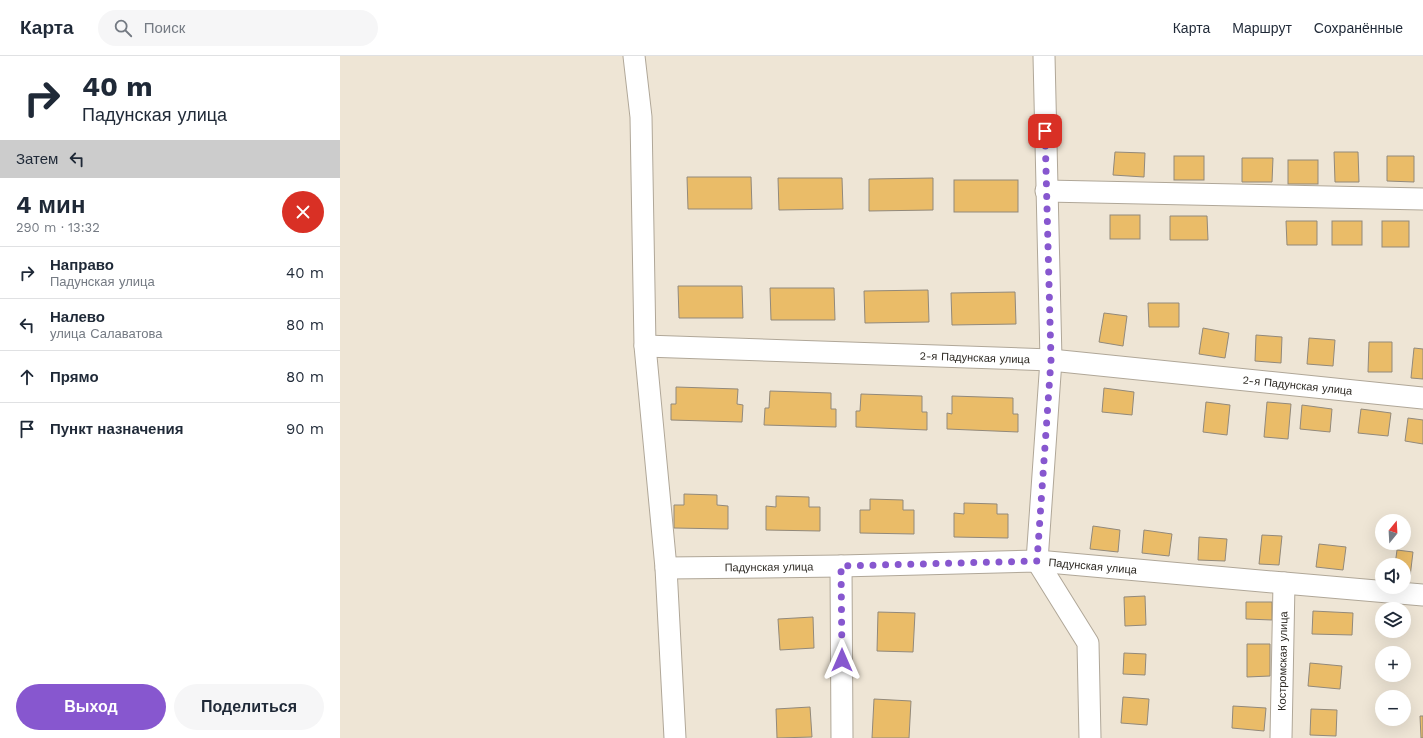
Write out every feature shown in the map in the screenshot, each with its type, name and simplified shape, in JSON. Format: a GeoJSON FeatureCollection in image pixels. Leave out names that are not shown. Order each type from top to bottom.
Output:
{"type":"FeatureCollection","features":[{"type":"Feature","properties":{"kind":"street"},"geometry":{"type":"LineString","coordinates":[[634,56],[641,117],[645,346],[666,568],[675,738]]}},
{"type":"Feature","properties":{"kind":"street"},"geometry":{"type":"LineString","coordinates":[[1044,56],[1051,360],[1037,561],[1088,643],[1090,738]]}},
{"type":"Feature","properties":{"kind":"street"},"geometry":{"type":"LineString","coordinates":[[1046,192],[1423,199]]}},
{"type":"Feature","properties":{"kind":"street","name":"2-я Падунская улица"},"geometry":{"type":"LineString","coordinates":[[645,346],[1051,360],[1423,398]]}},
{"type":"Feature","properties":{"kind":"street","name":"Падунская улица"},"geometry":{"type":"LineString","coordinates":[[666,568],[841,566],[1037,561],[1423,595]]}},
{"type":"Feature","properties":{"kind":"street"},"geometry":{"type":"LineString","coordinates":[[841,566],[842,738]]}},
{"type":"Feature","properties":{"kind":"street","name":"Костромская улица"},"geometry":{"type":"LineString","coordinates":[[1281,738],[1284,583]]}},
{"type":"Feature","properties":{"kind":"building"},"geometry":{"type":"Polygon","coordinates":[[[1115,152],[1145,153],[1144,177],[1113,175],[1115,152]]]}},
{"type":"Feature","properties":{"kind":"building"},"geometry":{"type":"Polygon","coordinates":[[[1334,152],[1358,152],[1359,182],[1335,182],[1334,152]]]}},
{"type":"Feature","properties":{"kind":"building"},"geometry":{"type":"Polygon","coordinates":[[[1174,156],[1204,156],[1204,180],[1174,180],[1174,156]]]}},
{"type":"Feature","properties":{"kind":"building"},"geometry":{"type":"Polygon","coordinates":[[[1387,156],[1414,156],[1414,182],[1387,181],[1387,156]]]}},
{"type":"Feature","properties":{"kind":"building"},"geometry":{"type":"Polygon","coordinates":[[[1242,158],[1273,158],[1272,182],[1242,182],[1242,158]]]}},
{"type":"Feature","properties":{"kind":"building"},"geometry":{"type":"Polygon","coordinates":[[[1288,160],[1318,160],[1318,184],[1288,184],[1288,160]]]}},
{"type":"Feature","properties":{"kind":"building"},"geometry":{"type":"Polygon","coordinates":[[[687,177],[751,177],[752,209],[688,209],[687,177]]]}},
{"type":"Feature","properties":{"kind":"building"},"geometry":{"type":"Polygon","coordinates":[[[778,178],[842,178],[843,209],[779,210],[778,178]]]}},
{"type":"Feature","properties":{"kind":"building"},"geometry":{"type":"Polygon","coordinates":[[[933,178],[933,210],[869,211],[869,179],[933,178]]]}},
{"type":"Feature","properties":{"kind":"building"},"geometry":{"type":"Polygon","coordinates":[[[954,180],[1018,180],[1018,212],[954,212],[954,180]]]}},
{"type":"Feature","properties":{"kind":"building"},"geometry":{"type":"Polygon","coordinates":[[[1110,215],[1140,215],[1140,239],[1110,239],[1110,215]]]}},
{"type":"Feature","properties":{"kind":"building"},"geometry":{"type":"Polygon","coordinates":[[[1170,216],[1207,216],[1208,240],[1170,240],[1170,216]]]}},
{"type":"Feature","properties":{"kind":"building"},"geometry":{"type":"Polygon","coordinates":[[[1286,221],[1317,221],[1317,245],[1287,245],[1286,221]]]}},
{"type":"Feature","properties":{"kind":"building"},"geometry":{"type":"Polygon","coordinates":[[[1332,221],[1362,221],[1362,245],[1332,245],[1332,221]]]}},
{"type":"Feature","properties":{"kind":"building"},"geometry":{"type":"Polygon","coordinates":[[[1382,221],[1409,221],[1409,247],[1382,247],[1382,221]]]}},
{"type":"Feature","properties":{"kind":"building"},"geometry":{"type":"Polygon","coordinates":[[[678,286],[742,286],[743,318],[679,318],[678,286]]]}},
{"type":"Feature","properties":{"kind":"building"},"geometry":{"type":"Polygon","coordinates":[[[770,288],[834,288],[835,320],[771,320],[770,288]]]}},
{"type":"Feature","properties":{"kind":"building"},"geometry":{"type":"Polygon","coordinates":[[[928,290],[929,322],[865,323],[864,291],[928,290]]]}},
{"type":"Feature","properties":{"kind":"building"},"geometry":{"type":"Polygon","coordinates":[[[1015,292],[1016,324],[952,325],[951,293],[1015,292]]]}},
{"type":"Feature","properties":{"kind":"building"},"geometry":{"type":"Polygon","coordinates":[[[1148,303],[1179,303],[1179,327],[1149,327],[1148,303]]]}},
{"type":"Feature","properties":{"kind":"building"},"geometry":{"type":"Polygon","coordinates":[[[1104,313],[1127,316],[1123,346],[1099,342],[1104,313]]]}},
{"type":"Feature","properties":{"kind":"building"},"geometry":{"type":"Polygon","coordinates":[[[1203,328],[1229,333],[1225,358],[1199,354],[1203,328]]]}},
{"type":"Feature","properties":{"kind":"building"},"geometry":{"type":"Polygon","coordinates":[[[1256,335],[1282,337],[1281,363],[1255,361],[1256,335]]]}},
{"type":"Feature","properties":{"kind":"building"},"geometry":{"type":"Polygon","coordinates":[[[1309,338],[1335,340],[1333,366],[1307,364],[1309,338]]]}},
{"type":"Feature","properties":{"kind":"building"},"geometry":{"type":"Polygon","coordinates":[[[1369,342],[1392,342],[1392,372],[1368,372],[1369,342]]]}},
{"type":"Feature","properties":{"kind":"building"},"geometry":{"type":"Polygon","coordinates":[[[1414,348],[1423,349],[1423,379],[1411,378],[1414,348]]]}},
{"type":"Feature","properties":{"kind":"building"},"geometry":{"type":"Polygon","coordinates":[[[676,387],[738,389],[737,404],[743,405],[742,422],[671,420],[671,404],[676,404],[676,387]]]}},
{"type":"Feature","properties":{"kind":"building"},"geometry":{"type":"Polygon","coordinates":[[[1104,388],[1134,392],[1132,415],[1102,412],[1104,388]]]}},
{"type":"Feature","properties":{"kind":"building"},"geometry":{"type":"Polygon","coordinates":[[[770,391],[831,393],[831,409],[836,409],[836,427],[764,425],[765,408],[769,408],[770,391]]]}},
{"type":"Feature","properties":{"kind":"building"},"geometry":{"type":"Polygon","coordinates":[[[861,394],[922,396],[922,412],[927,412],[927,430],[856,427],[856,411],[860,411],[861,394]]]}},
{"type":"Feature","properties":{"kind":"building"},"geometry":{"type":"Polygon","coordinates":[[[952,396],[1013,398],[1013,414],[1018,414],[1018,432],[947,429],[947,413],[952,414],[952,396]]]}},
{"type":"Feature","properties":{"kind":"building"},"geometry":{"type":"Polygon","coordinates":[[[1206,402],[1230,405],[1227,435],[1203,432],[1206,402]]]}},
{"type":"Feature","properties":{"kind":"building"},"geometry":{"type":"Polygon","coordinates":[[[1267,402],[1291,404],[1288,439],[1264,437],[1267,402]]]}},
{"type":"Feature","properties":{"kind":"building"},"geometry":{"type":"Polygon","coordinates":[[[1302,405],[1332,409],[1330,432],[1300,429],[1302,405]]]}},
{"type":"Feature","properties":{"kind":"building"},"geometry":{"type":"Polygon","coordinates":[[[1361,409],[1391,413],[1388,436],[1358,433],[1361,409]]]}},
{"type":"Feature","properties":{"kind":"building"},"geometry":{"type":"Polygon","coordinates":[[[1408,418],[1423,420],[1423,444],[1405,441],[1408,418]]]}},
{"type":"Feature","properties":{"kind":"building"},"geometry":{"type":"Polygon","coordinates":[[[684,494],[717,495],[717,505],[728,506],[728,529],[674,528],[674,505],[684,505],[684,494]]]}},
{"type":"Feature","properties":{"kind":"building"},"geometry":{"type":"Polygon","coordinates":[[[776,496],[809,497],[809,507],[820,507],[820,531],[766,530],[766,506],[776,507],[776,496]]]}},
{"type":"Feature","properties":{"kind":"building"},"geometry":{"type":"Polygon","coordinates":[[[870,499],[903,500],[903,510],[914,510],[914,534],[860,533],[860,510],[870,510],[870,499]]]}},
{"type":"Feature","properties":{"kind":"building"},"geometry":{"type":"Polygon","coordinates":[[[964,503],[997,504],[997,514],[1008,514],[1008,538],[954,537],[954,513],[964,514],[964,503]]]}},
{"type":"Feature","properties":{"kind":"building"},"geometry":{"type":"Polygon","coordinates":[[[1093,526],[1120,530],[1118,552],[1090,549],[1093,526]]]}},
{"type":"Feature","properties":{"kind":"building"},"geometry":{"type":"Polygon","coordinates":[[[1144,530],[1172,534],[1169,556],[1142,553],[1144,530]]]}},
{"type":"Feature","properties":{"kind":"building"},"geometry":{"type":"Polygon","coordinates":[[[1262,535],[1282,536],[1279,565],[1259,564],[1262,535]]]}},
{"type":"Feature","properties":{"kind":"building"},"geometry":{"type":"Polygon","coordinates":[[[1199,537],[1227,539],[1225,561],[1198,560],[1199,537]]]}},
{"type":"Feature","properties":{"kind":"building"},"geometry":{"type":"Polygon","coordinates":[[[1319,544],[1346,547],[1343,570],[1316,567],[1319,544]]]}},
{"type":"Feature","properties":{"kind":"building"},"geometry":{"type":"Polygon","coordinates":[[[1397,550],[1413,552],[1411,569],[1411,558],[1396,558],[1397,550]]]}},
{"type":"Feature","properties":{"kind":"building"},"geometry":{"type":"Polygon","coordinates":[[[1145,596],[1146,625],[1125,626],[1124,597],[1145,596]]]}},
{"type":"Feature","properties":{"kind":"building"},"geometry":{"type":"Polygon","coordinates":[[[1246,602],[1272,602],[1272,620],[1246,619],[1246,602]]]}},
{"type":"Feature","properties":{"kind":"building"},"geometry":{"type":"Polygon","coordinates":[[[1313,611],[1353,613],[1352,635],[1312,634],[1313,611]]]}},
{"type":"Feature","properties":{"kind":"building"},"geometry":{"type":"Polygon","coordinates":[[[878,612],[915,613],[913,652],[877,651],[878,612]]]}},
{"type":"Feature","properties":{"kind":"building"},"geometry":{"type":"Polygon","coordinates":[[[813,617],[814,648],[780,650],[778,619],[813,617]]]}},
{"type":"Feature","properties":{"kind":"building"},"geometry":{"type":"Polygon","coordinates":[[[1247,644],[1270,644],[1270,676],[1247,677],[1247,644]]]}},
{"type":"Feature","properties":{"kind":"building"},"geometry":{"type":"Polygon","coordinates":[[[1124,653],[1146,654],[1145,675],[1123,674],[1124,653]]]}},
{"type":"Feature","properties":{"kind":"building"},"geometry":{"type":"Polygon","coordinates":[[[1310,663],[1342,666],[1340,689],[1308,686],[1310,663]]]}},
{"type":"Feature","properties":{"kind":"building"},"geometry":{"type":"Polygon","coordinates":[[[1123,697],[1149,699],[1147,725],[1121,723],[1123,697]]]}},
{"type":"Feature","properties":{"kind":"building"},"geometry":{"type":"Polygon","coordinates":[[[874,699],[911,701],[909,738],[872,738],[874,699]]]}},
{"type":"Feature","properties":{"kind":"building"},"geometry":{"type":"Polygon","coordinates":[[[1233,706],[1266,708],[1264,731],[1232,728],[1233,706]]]}},
{"type":"Feature","properties":{"kind":"building"},"geometry":{"type":"Polygon","coordinates":[[[810,707],[812,737],[777,738],[776,709],[810,707]]]}},
{"type":"Feature","properties":{"kind":"building"},"geometry":{"type":"Polygon","coordinates":[[[1311,709],[1337,710],[1336,736],[1310,735],[1311,709]]]}},
{"type":"Feature","properties":{"kind":"building"},"geometry":{"type":"Polygon","coordinates":[[[1420,716],[1423,716],[1423,738],[1421,738],[1420,716]]]}},
{"type":"Feature","properties":{"kind":"route"},"geometry":{"type":"LineString","coordinates":[[842,660],[841,566],[1037,561],[1051,360],[1045,131]]}}]}
